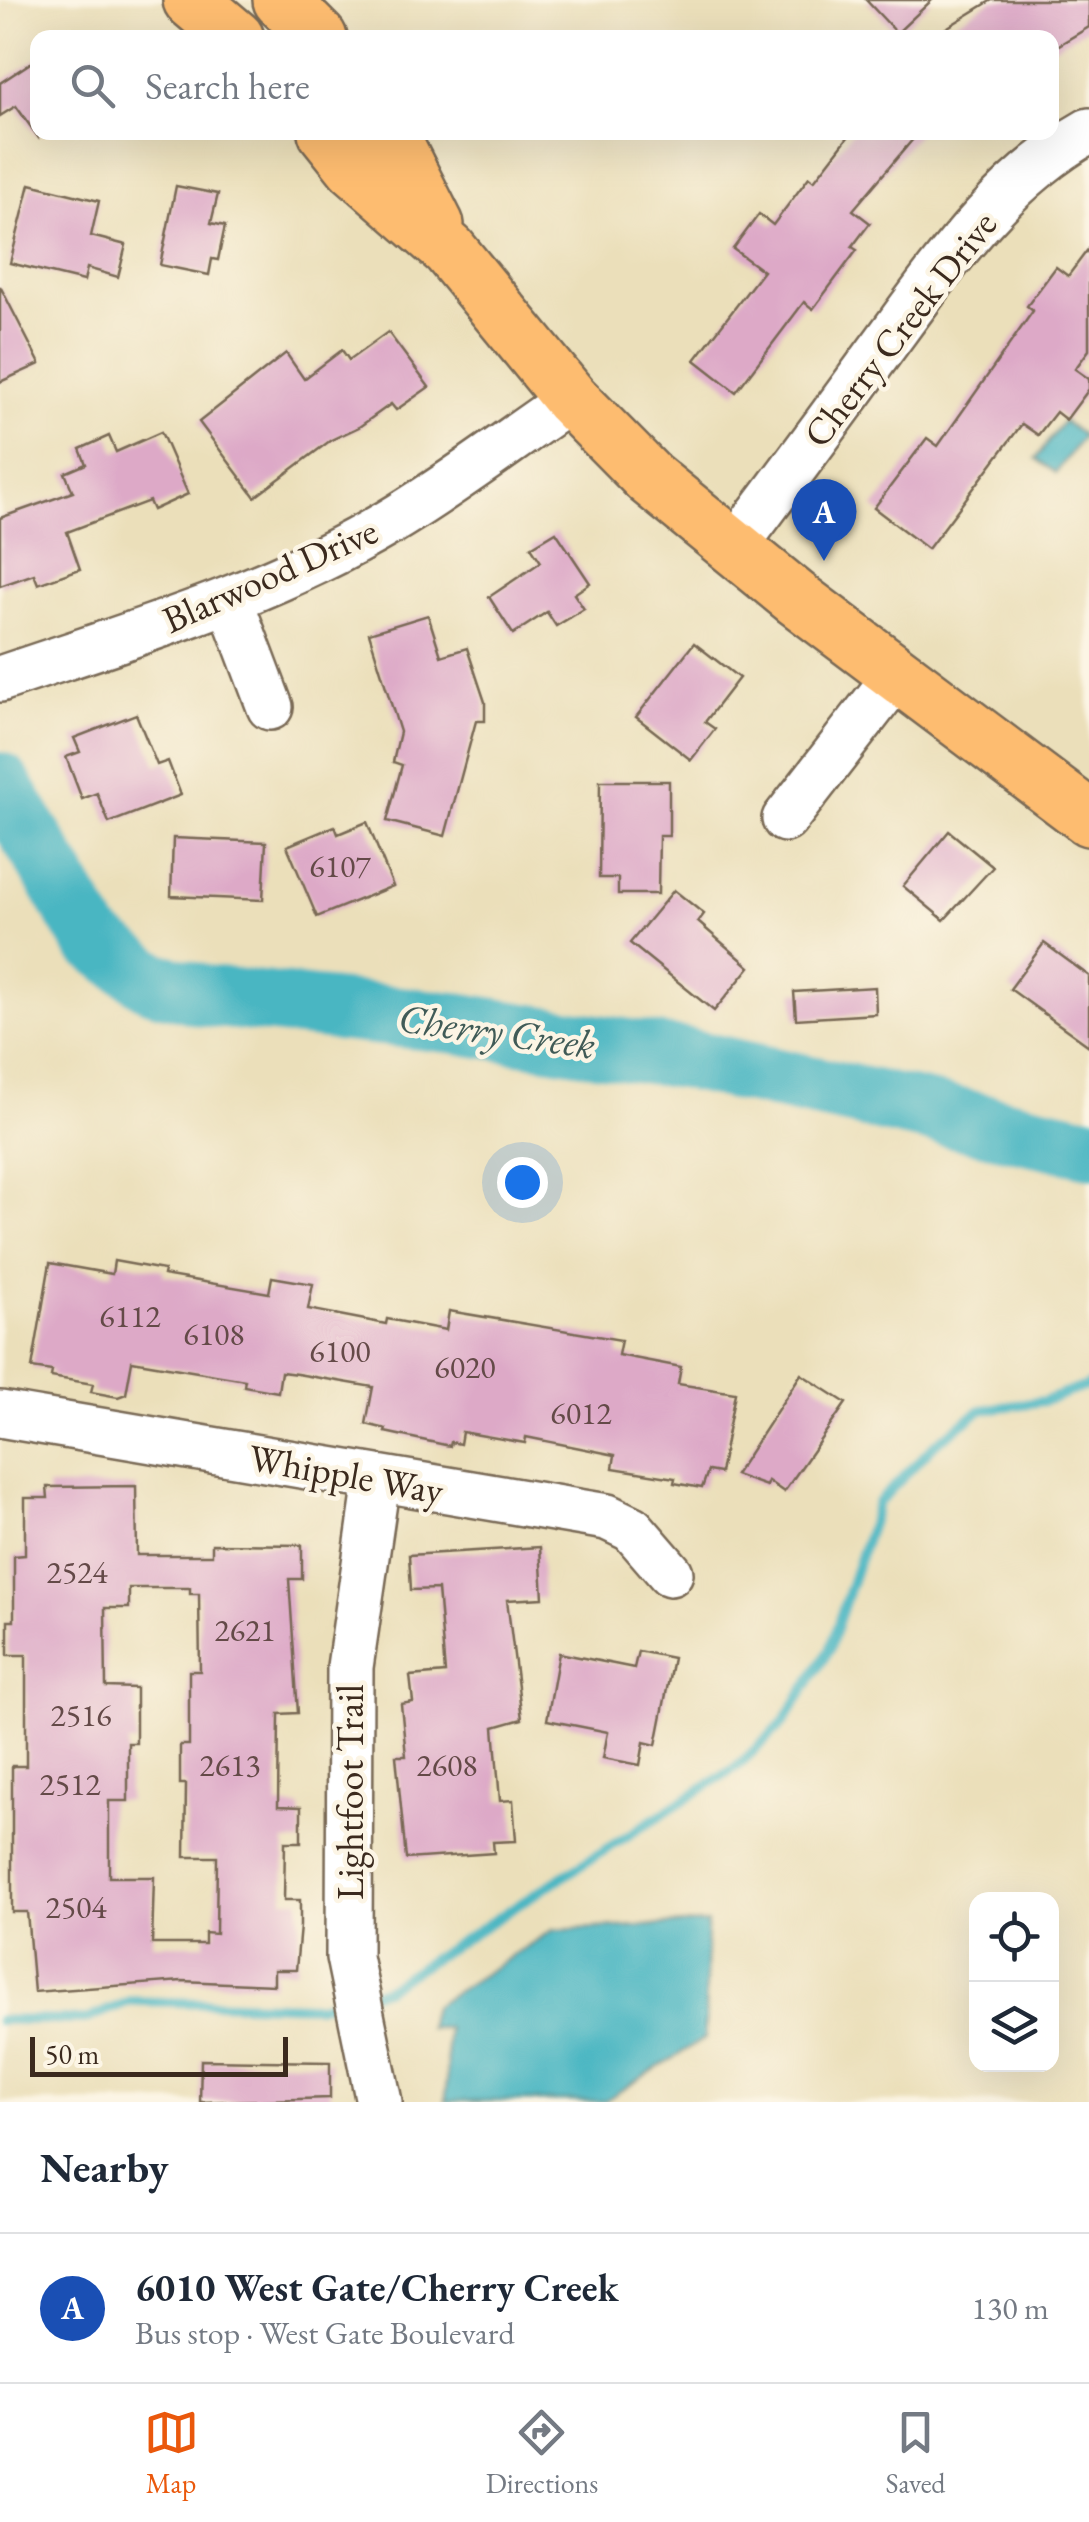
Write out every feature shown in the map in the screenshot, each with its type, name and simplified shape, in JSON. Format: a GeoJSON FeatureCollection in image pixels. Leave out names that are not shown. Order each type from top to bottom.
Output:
{"type":"FeatureCollection","features":[{"type":"Feature","properties":{"kind":"main road"},"geometry":{"type":"LineString","coordinates":[[190,0],[226,30]]}},
{"type":"Feature","properties":{"kind":"main road"},"geometry":{"type":"LineString","coordinates":[[281,0],[311,30]]}},
{"type":"Feature","properties":{"kind":"main road"},"geometry":{"type":"LineString","coordinates":[[332,140],[354,167],[449,250],[571,398],[649,478],[896,676],[1089,818]]}},
{"type":"Feature","properties":{"kind":"main road"},"geometry":{"type":"LineString","coordinates":[[392,140],[449,250]]}},
{"type":"Feature","properties":{"kind":"street","name":"Cherry Creek Drive"},"geometry":{"type":"LineString","coordinates":[[733,549],[921,295],[994,206],[1036,166],[1089,131]]}},
{"type":"Feature","properties":{"kind":"street","name":"Blarwood Drive"},"geometry":{"type":"LineString","coordinates":[[0,679],[230,601],[389,523],[571,398]]}},
{"type":"Feature","properties":{"kind":"street"},"geometry":{"type":"LineString","coordinates":[[230,601],[270,707]]}},
{"type":"Feature","properties":{"kind":"street"},"geometry":{"type":"LineString","coordinates":[[785,819],[896,676]]}},
{"type":"Feature","properties":{"kind":"street","name":"Whipple Way"},"geometry":{"type":"LineString","coordinates":[[0,1414],[607,1517],[632,1529],[670,1573]]}},
{"type":"Feature","properties":{"kind":"street","name":"Lightfoot Trail"},"geometry":{"type":"LineString","coordinates":[[377,1481],[350,1667],[349,1958],[378,2102]]}},
{"type":"Feature","properties":{"kind":"water"},"geometry":{"type":"Polygon","coordinates":[[[1063,421],[1083,436],[1056,473],[1036,459],[1063,421]]]}},
{"type":"Feature","properties":{"kind":"water"},"geometry":{"type":"Polygon","coordinates":[[[707,1923],[705,2038],[604,2101],[446,2101],[447,2028],[428,2028],[433,2006],[553,1930],[707,1923]]]}},
{"type":"Feature","properties":{"kind":"building"},"geometry":{"type":"Polygon","coordinates":[[[866,0],[932,0],[900,30],[894,30],[866,0]]]}},
{"type":"Feature","properties":{"kind":"building"},"geometry":{"type":"Polygon","coordinates":[[[992,0],[1089,0],[1089,27],[1059,45],[1059,30],[943,30],[992,0]]]}},
{"type":"Feature","properties":{"kind":"building"},"geometry":{"type":"Polygon","coordinates":[[[30,63],[30,126],[16,106],[0,116],[0,83],[30,63]]]}},
{"type":"Feature","properties":{"kind":"building"},"geometry":{"type":"Polygon","coordinates":[[[846,140],[912,140],[853,210],[870,223],[852,247],[857,250],[813,309],[804,302],[736,392],[695,360],[763,271],[733,249],[759,214],[773,225],[809,177],[814,181],[846,140]]]}},
{"type":"Feature","properties":{"kind":"building"},"geometry":{"type":"Polygon","coordinates":[[[30,184],[99,201],[91,236],[126,245],[118,277],[87,268],[84,281],[10,263],[30,184]]]}},
{"type":"Feature","properties":{"kind":"building"},"geometry":{"type":"Polygon","coordinates":[[[176,186],[218,194],[211,223],[225,226],[218,260],[212,259],[209,275],[160,265],[176,186]]]}},
{"type":"Feature","properties":{"kind":"building"},"geometry":{"type":"Polygon","coordinates":[[[1089,248],[1089,350],[1075,369],[1089,379],[1089,389],[1066,420],[1056,412],[1038,435],[1022,424],[928,549],[874,508],[927,438],[938,446],[1033,311],[1027,306],[1056,267],[1068,276],[1089,248]]]}},
{"type":"Feature","properties":{"kind":"building"},"geometry":{"type":"Polygon","coordinates":[[[0,286],[40,364],[0,382],[0,286]]]}},
{"type":"Feature","properties":{"kind":"building"},"geometry":{"type":"Polygon","coordinates":[[[388,332],[429,387],[396,410],[391,404],[359,427],[331,440],[255,497],[199,422],[286,353],[304,379],[342,350],[349,360],[388,332]]]}},
{"type":"Feature","properties":{"kind":"building"},"geometry":{"type":"Polygon","coordinates":[[[161,432],[188,494],[153,510],[149,501],[67,532],[80,569],[38,584],[34,574],[0,586],[0,518],[73,492],[65,473],[86,464],[80,449],[109,436],[116,452],[161,432]]]}},
{"type":"Feature","properties":{"kind":"building"},"geometry":{"type":"Polygon","coordinates":[[[556,532],[590,583],[574,594],[584,609],[556,626],[547,612],[513,634],[489,597],[541,562],[531,547],[556,532]]]}},
{"type":"Feature","properties":{"kind":"building"},"geometry":{"type":"Polygon","coordinates":[[[428,615],[441,656],[467,648],[485,702],[485,721],[476,721],[445,836],[387,821],[402,765],[393,762],[400,732],[369,633],[428,615]]]}},
{"type":"Feature","properties":{"kind":"building"},"geometry":{"type":"Polygon","coordinates":[[[694,643],[739,678],[705,722],[715,729],[691,760],[636,717],[694,643]]]}},
{"type":"Feature","properties":{"kind":"building"},"geometry":{"type":"Polygon","coordinates":[[[136,714],[157,765],[168,761],[181,795],[109,823],[97,793],[82,799],[66,757],[80,752],[74,738],[136,714]]]}},
{"type":"Feature","properties":{"kind":"building"},"geometry":{"type":"Polygon","coordinates":[[[600,781],[669,781],[669,836],[659,836],[658,894],[618,894],[618,878],[599,878],[600,781]]]}},
{"type":"Feature","properties":{"kind":"building"},"geometry":{"type":"Polygon","coordinates":[[[367,822],[393,886],[317,917],[287,846],[335,826],[338,834],[367,822]]]}},
{"type":"Feature","properties":{"kind":"building"},"geometry":{"type":"Polygon","coordinates":[[[949,831],[993,867],[944,920],[903,886],[949,831]]]}},
{"type":"Feature","properties":{"kind":"building"},"geometry":{"type":"Polygon","coordinates":[[[173,838],[266,842],[263,900],[171,896],[173,838]]]}},
{"type":"Feature","properties":{"kind":"building"},"geometry":{"type":"Polygon","coordinates":[[[674,890],[704,914],[698,922],[750,967],[714,1011],[630,943],[674,890]]]}},
{"type":"Feature","properties":{"kind":"building"},"geometry":{"type":"Polygon","coordinates":[[[1044,943],[1089,976],[1089,1046],[1010,989],[1044,943]]]}},
{"type":"Feature","properties":{"kind":"building"},"geometry":{"type":"Polygon","coordinates":[[[875,987],[876,1014],[796,1019],[794,992],[875,987]]]}},
{"type":"Feature","properties":{"kind":"building"},"geometry":{"type":"Polygon","coordinates":[[[114,1261],[164,1270],[163,1275],[269,1293],[272,1277],[313,1284],[308,1309],[386,1324],[387,1319],[446,1330],[449,1311],[621,1340],[618,1355],[681,1367],[678,1384],[735,1393],[720,1473],[708,1471],[702,1488],[674,1483],[675,1478],[613,1468],[615,1455],[526,1437],[525,1443],[462,1432],[460,1444],[451,1442],[450,1446],[385,1432],[386,1429],[366,1424],[373,1387],[297,1374],[281,1372],[278,1392],[244,1386],[245,1380],[132,1361],[126,1394],[118,1397],[91,1392],[93,1384],[51,1377],[52,1371],[32,1368],[50,1263],[112,1274],[114,1261]]]}},
{"type":"Feature","properties":{"kind":"building"},"geometry":{"type":"Polygon","coordinates":[[[801,1374],[846,1403],[784,1492],[768,1481],[766,1486],[735,1475],[801,1374]]]}},
{"type":"Feature","properties":{"kind":"building"},"geometry":{"type":"Polygon","coordinates":[[[136,1486],[137,1555],[212,1555],[212,1544],[302,1545],[302,1579],[289,1579],[298,1713],[279,1714],[278,1806],[301,1807],[301,1842],[285,1842],[284,1900],[300,1900],[300,1926],[296,1970],[274,1970],[274,1985],[182,1981],[34,1992],[27,1912],[12,1912],[12,1766],[26,1766],[26,1655],[8,1655],[8,1621],[14,1621],[14,1556],[25,1555],[25,1498],[48,1498],[47,1487],[136,1486]],[[129,1588],[129,1608],[105,1608],[106,1687],[136,1688],[136,1743],[128,1743],[128,1801],[109,1801],[109,1877],[154,1877],[152,1944],[205,1944],[205,1933],[216,1934],[217,1857],[185,1857],[186,1784],[180,1784],[180,1745],[189,1745],[189,1671],[200,1671],[199,1594],[190,1594],[190,1588],[129,1588]]]}},
{"type":"Feature","properties":{"kind":"building"},"geometry":{"type":"Polygon","coordinates":[[[540,1547],[543,1598],[507,1600],[522,1719],[494,1727],[500,1801],[513,1800],[516,1841],[493,1842],[494,1853],[406,1859],[396,1756],[406,1756],[401,1704],[413,1702],[410,1676],[445,1673],[438,1589],[411,1590],[409,1555],[540,1547]]]}},
{"type":"Feature","properties":{"kind":"building"},"geometry":{"type":"Polygon","coordinates":[[[638,1651],[673,1658],[656,1745],[644,1742],[640,1765],[603,1758],[608,1732],[547,1720],[559,1653],[634,1668],[638,1651]]]}},
{"type":"Feature","properties":{"kind":"building"},"geometry":{"type":"Polygon","coordinates":[[[201,2060],[330,2062],[330,2098],[200,2102],[201,2060]]]}},
{"type":"Feature","properties":{"kind":"waterway","name":"Cherry Creek"},"geometry":{"type":"LineString","coordinates":[[0,783],[93,940],[152,982],[206,996],[456,1023],[687,1059],[1089,1147]]}},
{"type":"Feature","properties":{"kind":"waterway"},"geometry":{"type":"LineString","coordinates":[[366,1994],[385,1989],[738,1766],[783,1723],[829,1650],[878,1503],[935,1444],[981,1410],[1044,1401],[1089,1385]]}},
{"type":"Feature","properties":{"kind":"waterway"},"geometry":{"type":"LineString","coordinates":[[0,2020],[85,2020],[130,2001],[317,2006],[344,1999]]}},
{"type":"Feature","properties":{"kind":"place","name":"6010 West Gate/Cherry Creek"},"geometry":{"type":"Point","coordinates":[824,561]}}]}
